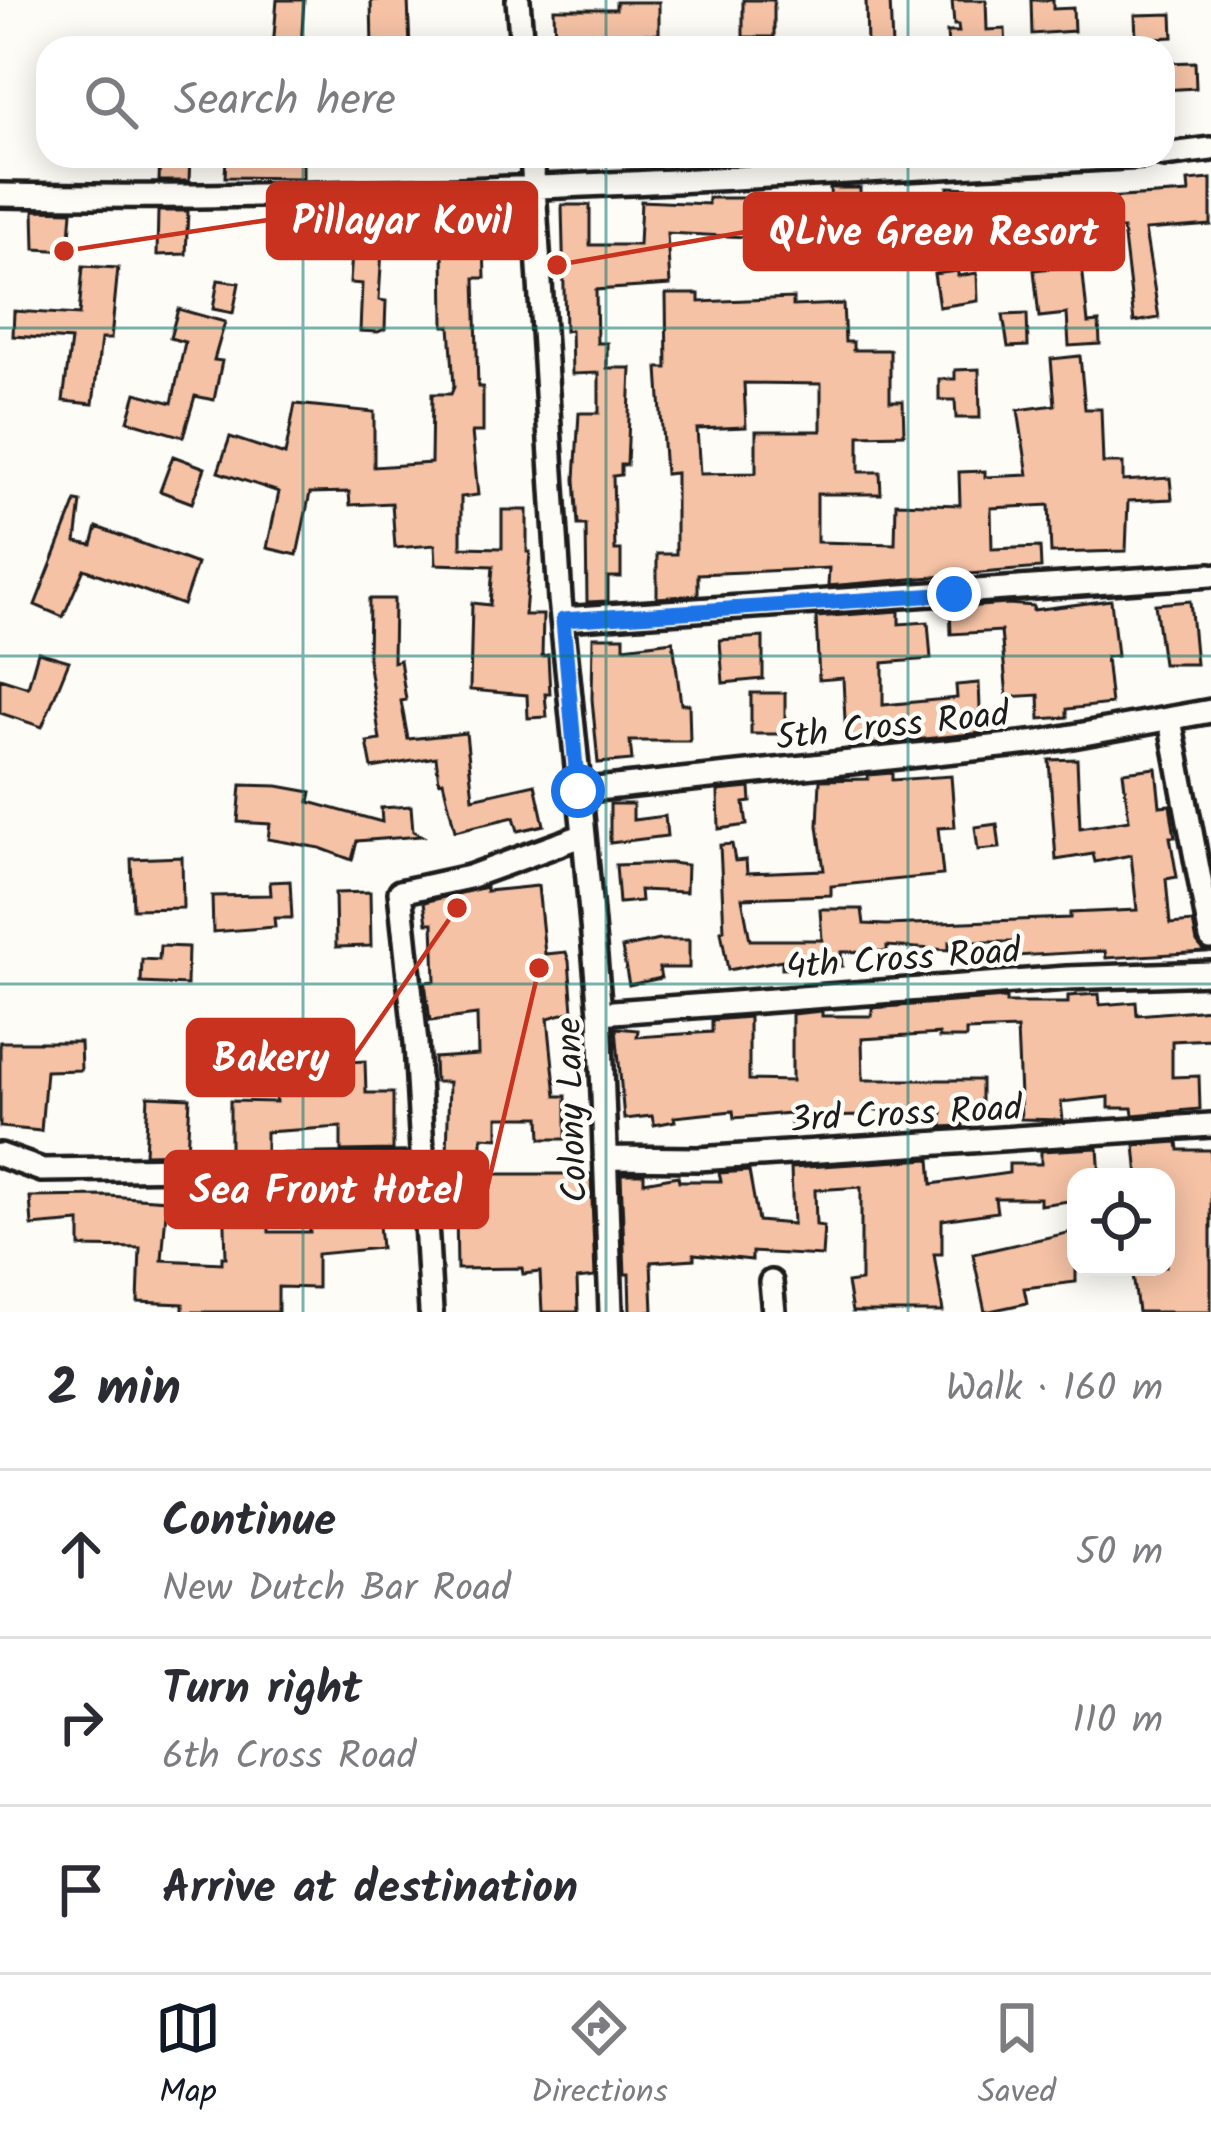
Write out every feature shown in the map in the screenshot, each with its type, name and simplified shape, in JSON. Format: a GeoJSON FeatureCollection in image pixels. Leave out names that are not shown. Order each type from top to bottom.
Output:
{"type":"FeatureCollection","features":[{"type":"Feature","properties":{"kind":"street"},"geometry":{"type":"LineString","coordinates":[[518,0],[521,36]]}},
{"type":"Feature","properties":{"kind":"street"},"geometry":{"type":"LineString","coordinates":[[1175,154],[1211,149]]}},
{"type":"Feature","properties":{"kind":"street","name":"Colony Lane"},"geometry":{"type":"LineString","coordinates":[[533,168],[563,620],[600,1012],[611,1312]]}},
{"type":"Feature","properties":{"kind":"street"},"geometry":{"type":"LineString","coordinates":[[0,195],[246,196],[534,188],[915,168]]}},
{"type":"Feature","properties":{"kind":"street"},"geometry":{"type":"LineString","coordinates":[[563,620],[1211,575]]}},
{"type":"Feature","properties":{"kind":"street","name":"5th Cross Road"},"geometry":{"type":"LineString","coordinates":[[578,791],[1039,742],[1211,711]]}},
{"type":"Feature","properties":{"kind":"street"},"geometry":{"type":"LineString","coordinates":[[1170,720],[1211,938]]}},
{"type":"Feature","properties":{"kind":"street"},"geometry":{"type":"LineString","coordinates":[[431,1312],[416,1043],[400,892],[469,877],[584,835]]}},
{"type":"Feature","properties":{"kind":"street","name":"4th Cross Road"},"geometry":{"type":"LineString","coordinates":[[600,1012],[1067,978],[1211,974]]}},
{"type":"Feature","properties":{"kind":"street","name":"3rd Cross Road"},"geometry":{"type":"LineString","coordinates":[[605,1158],[698,1159],[1211,1125]]}},
{"type":"Feature","properties":{"kind":"street"},"geometry":{"type":"LineString","coordinates":[[0,1155],[42,1170],[423,1165]]}},
{"type":"Feature","properties":{"kind":"street"},"geometry":{"type":"LineString","coordinates":[[771,1282],[774,1312]]}},
{"type":"Feature","properties":{"kind":"building"},"geometry":{"type":"Polygon","coordinates":[[[277,0],[304,0],[302,36],[274,36],[277,0]]]}},
{"type":"Feature","properties":{"kind":"building"},"geometry":{"type":"Polygon","coordinates":[[[371,0],[408,0],[410,36],[372,36],[371,0]]]}},
{"type":"Feature","properties":{"kind":"building"},"geometry":{"type":"Polygon","coordinates":[[[743,0],[774,0],[774,36],[743,36],[743,0]]]}},
{"type":"Feature","properties":{"kind":"building"},"geometry":{"type":"Polygon","coordinates":[[[866,0],[890,0],[892,36],[867,36],[866,0]]]}},
{"type":"Feature","properties":{"kind":"building"},"geometry":{"type":"Polygon","coordinates":[[[952,0],[986,0],[987,30],[1005,29],[1005,36],[947,36],[947,32],[959,32],[952,0]]]}},
{"type":"Feature","properties":{"kind":"building"},"geometry":{"type":"Polygon","coordinates":[[[1031,0],[1053,0],[1053,9],[1073,8],[1074,31],[1032,34],[1031,0]]]}},
{"type":"Feature","properties":{"kind":"building"},"geometry":{"type":"Polygon","coordinates":[[[616,2],[659,2],[659,34],[555,36],[554,9],[616,9],[616,2]]]}},
{"type":"Feature","properties":{"kind":"building"},"geometry":{"type":"Polygon","coordinates":[[[1172,14],[1173,36],[1136,36],[1135,15],[1172,14]]]}},
{"type":"Feature","properties":{"kind":"building"},"geometry":{"type":"Polygon","coordinates":[[[1195,62],[1196,88],[1175,89],[1175,63],[1195,62]]]}},
{"type":"Feature","properties":{"kind":"building"},"geometry":{"type":"Polygon","coordinates":[[[160,168],[190,168],[189,181],[159,181],[160,168]]]}},
{"type":"Feature","properties":{"kind":"building"},"geometry":{"type":"Polygon","coordinates":[[[225,168],[303,168],[303,178],[225,177],[225,168]]]}},
{"type":"Feature","properties":{"kind":"building"},"geometry":{"type":"Polygon","coordinates":[[[1211,179],[1211,225],[1145,230],[1159,318],[1134,322],[1123,229],[1113,229],[1113,222],[1055,228],[1053,201],[1189,193],[1188,181],[1211,179]]]}},
{"type":"Feature","properties":{"kind":"building"},"geometry":{"type":"Polygon","coordinates":[[[948,187],[975,188],[975,220],[948,219],[948,187]]]}},
{"type":"Feature","properties":{"kind":"building"},"geometry":{"type":"Polygon","coordinates":[[[830,188],[860,188],[860,265],[814,266],[814,231],[832,230],[830,188]]]}},
{"type":"Feature","properties":{"kind":"building"},"geometry":{"type":"Polygon","coordinates":[[[708,198],[745,198],[745,237],[667,233],[670,285],[596,290],[597,343],[607,343],[607,368],[631,368],[627,465],[621,465],[621,475],[613,476],[615,550],[621,550],[621,577],[608,577],[608,601],[587,602],[586,525],[578,525],[575,479],[579,413],[599,413],[599,373],[572,374],[571,330],[565,331],[562,205],[590,205],[590,245],[639,245],[641,201],[708,204],[708,198]]]}},
{"type":"Feature","properties":{"kind":"building"},"geometry":{"type":"Polygon","coordinates":[[[34,210],[72,211],[69,251],[35,249],[34,210]]]}},
{"type":"Feature","properties":{"kind":"building"},"geometry":{"type":"Polygon","coordinates":[[[158,211],[188,211],[186,254],[157,255],[158,211]]]}},
{"type":"Feature","properties":{"kind":"building"},"geometry":{"type":"Polygon","coordinates":[[[354,221],[375,221],[375,248],[382,249],[379,300],[386,301],[385,329],[378,332],[360,331],[362,284],[350,283],[354,221]]]}},
{"type":"Feature","properties":{"kind":"building"},"geometry":{"type":"Polygon","coordinates":[[[484,244],[485,278],[475,278],[483,432],[472,432],[478,495],[461,497],[461,547],[502,548],[502,510],[527,510],[530,552],[525,615],[543,615],[542,656],[548,655],[550,694],[545,694],[547,717],[528,718],[527,695],[470,690],[472,603],[490,605],[493,566],[436,564],[435,545],[395,548],[392,503],[350,505],[349,492],[310,493],[297,555],[267,548],[279,492],[218,472],[230,437],[285,455],[295,404],[374,412],[374,467],[431,463],[432,394],[451,394],[454,387],[450,326],[444,326],[443,246],[484,244]]]}},
{"type":"Feature","properties":{"kind":"building"},"geometry":{"type":"Polygon","coordinates":[[[1082,265],[1088,323],[1099,322],[1100,344],[1069,346],[1067,314],[1039,317],[1034,270],[1082,265]]]}},
{"type":"Feature","properties":{"kind":"building"},"geometry":{"type":"Polygon","coordinates":[[[83,266],[118,268],[111,339],[101,339],[93,404],[63,401],[71,340],[13,336],[14,311],[79,315],[83,266]]]}},
{"type":"Feature","properties":{"kind":"building"},"geometry":{"type":"Polygon","coordinates":[[[958,271],[958,276],[977,273],[978,301],[939,307],[934,274],[958,271]]]}},
{"type":"Feature","properties":{"kind":"building"},"geometry":{"type":"Polygon","coordinates":[[[218,280],[239,283],[233,313],[213,309],[218,280]]]}},
{"type":"Feature","properties":{"kind":"building"},"geometry":{"type":"Polygon","coordinates":[[[666,294],[699,294],[699,302],[793,298],[793,306],[843,304],[845,342],[853,342],[853,350],[890,350],[890,401],[903,401],[904,434],[859,435],[859,472],[880,472],[881,494],[817,494],[817,542],[895,544],[896,503],[960,505],[959,472],[985,471],[985,477],[1028,475],[1018,410],[1055,405],[1051,359],[1080,356],[1085,409],[1101,409],[1103,463],[1123,463],[1123,481],[1170,478],[1172,499],[1128,501],[1126,551],[1051,553],[1049,505],[991,508],[992,549],[1040,547],[1041,568],[828,586],[829,568],[698,574],[698,595],[657,598],[657,554],[676,554],[676,473],[665,474],[658,368],[667,368],[666,294]],[[744,383],[746,427],[697,429],[700,474],[756,473],[756,431],[821,431],[821,384],[744,383]]]}},
{"type":"Feature","properties":{"kind":"building"},"geometry":{"type":"Polygon","coordinates":[[[178,309],[225,322],[214,360],[222,361],[214,400],[195,396],[183,437],[128,421],[136,393],[172,403],[185,342],[170,338],[178,309]]]}},
{"type":"Feature","properties":{"kind":"building"},"geometry":{"type":"Polygon","coordinates":[[[1027,314],[1028,346],[1008,347],[1003,315],[1027,314]]]}},
{"type":"Feature","properties":{"kind":"building"},"geometry":{"type":"Polygon","coordinates":[[[979,369],[980,418],[956,418],[955,400],[939,400],[939,379],[955,379],[955,370],[979,369]]]}},
{"type":"Feature","properties":{"kind":"building"},"geometry":{"type":"Polygon","coordinates":[[[173,456],[205,468],[192,503],[160,491],[173,456]]]}},
{"type":"Feature","properties":{"kind":"building"},"geometry":{"type":"Polygon","coordinates":[[[76,501],[81,502],[76,542],[92,545],[97,527],[197,564],[183,605],[84,569],[63,617],[35,605],[76,501]]]}},
{"type":"Feature","properties":{"kind":"building"},"geometry":{"type":"Polygon","coordinates":[[[369,599],[394,599],[393,662],[400,660],[408,739],[466,733],[473,798],[535,784],[544,825],[518,831],[514,817],[455,831],[436,757],[372,768],[367,742],[380,740],[368,659],[369,599]]]}},
{"type":"Feature","properties":{"kind":"building"},"geometry":{"type":"Polygon","coordinates":[[[1111,600],[1117,656],[1106,657],[1111,704],[1067,709],[1067,717],[1040,719],[1039,695],[1007,697],[1001,631],[951,634],[950,608],[1008,604],[1033,606],[1033,610],[1111,600]]]}},
{"type":"Feature","properties":{"kind":"building"},"geometry":{"type":"Polygon","coordinates":[[[1190,601],[1196,664],[1163,664],[1155,604],[1190,601]]]}},
{"type":"Feature","properties":{"kind":"building"},"geometry":{"type":"Polygon","coordinates":[[[899,611],[899,624],[928,622],[931,659],[883,663],[883,705],[957,698],[956,685],[979,683],[981,733],[868,745],[868,739],[846,741],[843,678],[819,680],[816,617],[899,611]]]}},
{"type":"Feature","properties":{"kind":"building"},"geometry":{"type":"Polygon","coordinates":[[[593,637],[624,637],[624,647],[673,641],[681,704],[689,704],[690,741],[630,741],[632,760],[598,763],[593,637]]]}},
{"type":"Feature","properties":{"kind":"building"},"geometry":{"type":"Polygon","coordinates":[[[763,637],[763,679],[723,683],[720,640],[763,637]]]}},
{"type":"Feature","properties":{"kind":"building"},"geometry":{"type":"Polygon","coordinates":[[[38,652],[69,661],[42,727],[0,713],[0,678],[28,687],[38,652]]]}},
{"type":"Feature","properties":{"kind":"building"},"geometry":{"type":"Polygon","coordinates":[[[751,693],[785,693],[785,734],[751,734],[751,693]]]}},
{"type":"Feature","properties":{"kind":"building"},"geometry":{"type":"Polygon","coordinates":[[[1077,759],[1080,828],[1129,820],[1123,772],[1156,768],[1160,806],[1170,805],[1175,837],[1170,837],[1177,877],[1166,879],[1170,924],[1193,922],[1197,942],[1206,952],[1106,958],[1105,951],[1016,956],[1016,942],[949,942],[949,950],[887,946],[887,951],[841,952],[842,966],[782,969],[782,960],[728,970],[721,931],[720,845],[732,844],[735,861],[746,860],[747,873],[824,870],[818,826],[820,780],[868,779],[868,775],[892,773],[892,780],[951,776],[955,827],[938,828],[943,875],[831,886],[831,895],[742,898],[750,940],[822,940],[820,909],[862,909],[864,924],[886,925],[1070,918],[1070,913],[1137,910],[1131,855],[1095,862],[1093,854],[1056,860],[1049,760],[1077,759]]]}},
{"type":"Feature","properties":{"kind":"building"},"geometry":{"type":"Polygon","coordinates":[[[241,785],[311,792],[309,802],[382,822],[381,808],[411,806],[413,831],[422,836],[357,841],[352,860],[320,848],[268,839],[270,824],[238,822],[241,785]]]}},
{"type":"Feature","properties":{"kind":"building"},"geometry":{"type":"Polygon","coordinates":[[[750,788],[751,802],[744,803],[747,825],[719,829],[718,791],[750,788]]]}},
{"type":"Feature","properties":{"kind":"building"},"geometry":{"type":"Polygon","coordinates":[[[610,804],[633,804],[633,820],[665,816],[667,836],[610,843],[610,804]]]}},
{"type":"Feature","properties":{"kind":"building"},"geometry":{"type":"Polygon","coordinates":[[[997,824],[1000,848],[978,850],[975,827],[997,824]]]}},
{"type":"Feature","properties":{"kind":"building"},"geometry":{"type":"Polygon","coordinates":[[[182,857],[183,908],[133,909],[131,859],[182,857]]]}},
{"type":"Feature","properties":{"kind":"building"},"geometry":{"type":"Polygon","coordinates":[[[616,865],[687,865],[686,892],[640,890],[641,901],[619,903],[616,865]]]}},
{"type":"Feature","properties":{"kind":"building"},"geometry":{"type":"Polygon","coordinates":[[[290,881],[292,918],[274,918],[275,927],[213,932],[212,896],[271,895],[270,882],[290,881]]]}},
{"type":"Feature","properties":{"kind":"building"},"geometry":{"type":"Polygon","coordinates":[[[538,886],[545,954],[566,952],[569,961],[573,1011],[548,1018],[556,1096],[566,1096],[566,1139],[541,1139],[540,1117],[498,1117],[498,1138],[482,1137],[482,1156],[447,1156],[449,1082],[435,1082],[434,1058],[478,1055],[477,1015],[430,1021],[425,982],[435,981],[433,923],[427,923],[424,902],[486,887],[486,891],[538,886]]]}},
{"type":"Feature","properties":{"kind":"building"},"geometry":{"type":"Polygon","coordinates":[[[370,892],[371,946],[336,947],[335,893],[370,892]]]}},
{"type":"Feature","properties":{"kind":"building"},"geometry":{"type":"Polygon","coordinates":[[[689,940],[689,968],[659,968],[661,978],[629,985],[622,948],[689,940]]]}},
{"type":"Feature","properties":{"kind":"building"},"geometry":{"type":"Polygon","coordinates":[[[160,946],[188,947],[187,985],[141,983],[142,959],[159,960],[160,946]]]}},
{"type":"Feature","properties":{"kind":"building"},"geometry":{"type":"Polygon","coordinates":[[[1099,994],[1100,1005],[1136,1002],[1137,1015],[1211,1009],[1211,1039],[1172,1041],[1172,1077],[1199,1076],[1200,1109],[1133,1115],[1132,1108],[1109,1108],[1109,1097],[1061,1102],[1063,1120],[1021,1119],[1017,1029],[966,1031],[966,1038],[939,1038],[939,1034],[862,1039],[863,1080],[981,1080],[981,1107],[963,1107],[963,1126],[942,1127],[942,1110],[862,1110],[862,1116],[791,1124],[790,1113],[734,1118],[733,1111],[674,1117],[675,1121],[654,1125],[652,1116],[624,1119],[616,1028],[638,1030],[637,1037],[712,1032],[712,1020],[749,1017],[749,1080],[792,1081],[792,1014],[822,1011],[822,1016],[872,1016],[872,1008],[1006,998],[1006,1003],[1068,1003],[1068,996],[1099,994]]]}},
{"type":"Feature","properties":{"kind":"building"},"geometry":{"type":"Polygon","coordinates":[[[0,1042],[80,1042],[81,1070],[46,1071],[41,1131],[0,1127],[0,1042]]]}},
{"type":"Feature","properties":{"kind":"building"},"geometry":{"type":"Polygon","coordinates":[[[365,1061],[366,1093],[393,1093],[393,1150],[341,1151],[341,1127],[266,1132],[266,1152],[230,1153],[230,1101],[276,1102],[274,1076],[312,1075],[312,1064],[365,1061]]]}},
{"type":"Feature","properties":{"kind":"building"},"geometry":{"type":"Polygon","coordinates":[[[148,1096],[190,1098],[187,1153],[145,1154],[148,1096]]]}},
{"type":"Feature","properties":{"kind":"building"},"geometry":{"type":"Polygon","coordinates":[[[1178,1142],[1179,1150],[1211,1150],[1211,1312],[1138,1312],[1133,1276],[1175,1276],[1175,1168],[1137,1168],[1135,1145],[1178,1142]]]}},
{"type":"Feature","properties":{"kind":"building"},"geometry":{"type":"Polygon","coordinates":[[[1098,1148],[1099,1168],[1067,1168],[1067,1201],[1040,1205],[1040,1198],[995,1198],[997,1212],[942,1220],[942,1254],[934,1254],[943,1312],[852,1312],[847,1283],[861,1281],[861,1187],[815,1190],[816,1225],[824,1226],[822,1256],[752,1252],[752,1260],[694,1254],[694,1259],[651,1262],[653,1312],[630,1312],[621,1174],[644,1174],[644,1182],[678,1176],[679,1181],[721,1181],[719,1173],[749,1171],[758,1221],[793,1224],[791,1168],[930,1159],[932,1184],[1009,1173],[1009,1164],[1041,1164],[1041,1151],[1098,1148]]]}},
{"type":"Feature","properties":{"kind":"building"},"geometry":{"type":"Polygon","coordinates":[[[474,1174],[591,1174],[595,1277],[577,1279],[578,1312],[542,1312],[540,1272],[457,1269],[456,1212],[441,1213],[440,1184],[474,1180],[474,1174]]]}},
{"type":"Feature","properties":{"kind":"building"},"geometry":{"type":"Polygon","coordinates":[[[376,1190],[381,1248],[317,1254],[317,1288],[278,1287],[278,1312],[183,1312],[183,1304],[138,1302],[140,1248],[80,1247],[80,1222],[32,1226],[30,1197],[167,1200],[162,1260],[222,1263],[226,1257],[224,1195],[268,1194],[269,1232],[310,1232],[307,1196],[376,1190]]]}},
{"type":"Feature","properties":{"kind":"building"},"geometry":{"type":"Polygon","coordinates":[[[1067,1233],[1067,1276],[1076,1276],[1076,1282],[1024,1288],[1027,1303],[985,1312],[973,1254],[1067,1233]]]}},
{"type":"Feature","properties":{"kind":"place","name":"Pillayar Kovil"},"geometry":{"type":"Point","coordinates":[64,251]}},
{"type":"Feature","properties":{"kind":"place","name":"QLive Green Resort"},"geometry":{"type":"Point","coordinates":[557,265]}},
{"type":"Feature","properties":{"kind":"place","name":"Bakery"},"geometry":{"type":"Point","coordinates":[457,908]}},
{"type":"Feature","properties":{"kind":"place","name":"Sea Front Hotel"},"geometry":{"type":"Point","coordinates":[539,968]}},
{"type":"Feature","properties":{"kind":"route"},"geometry":{"type":"LineString","coordinates":[[578,791],[563,620],[954,594]]}}]}
